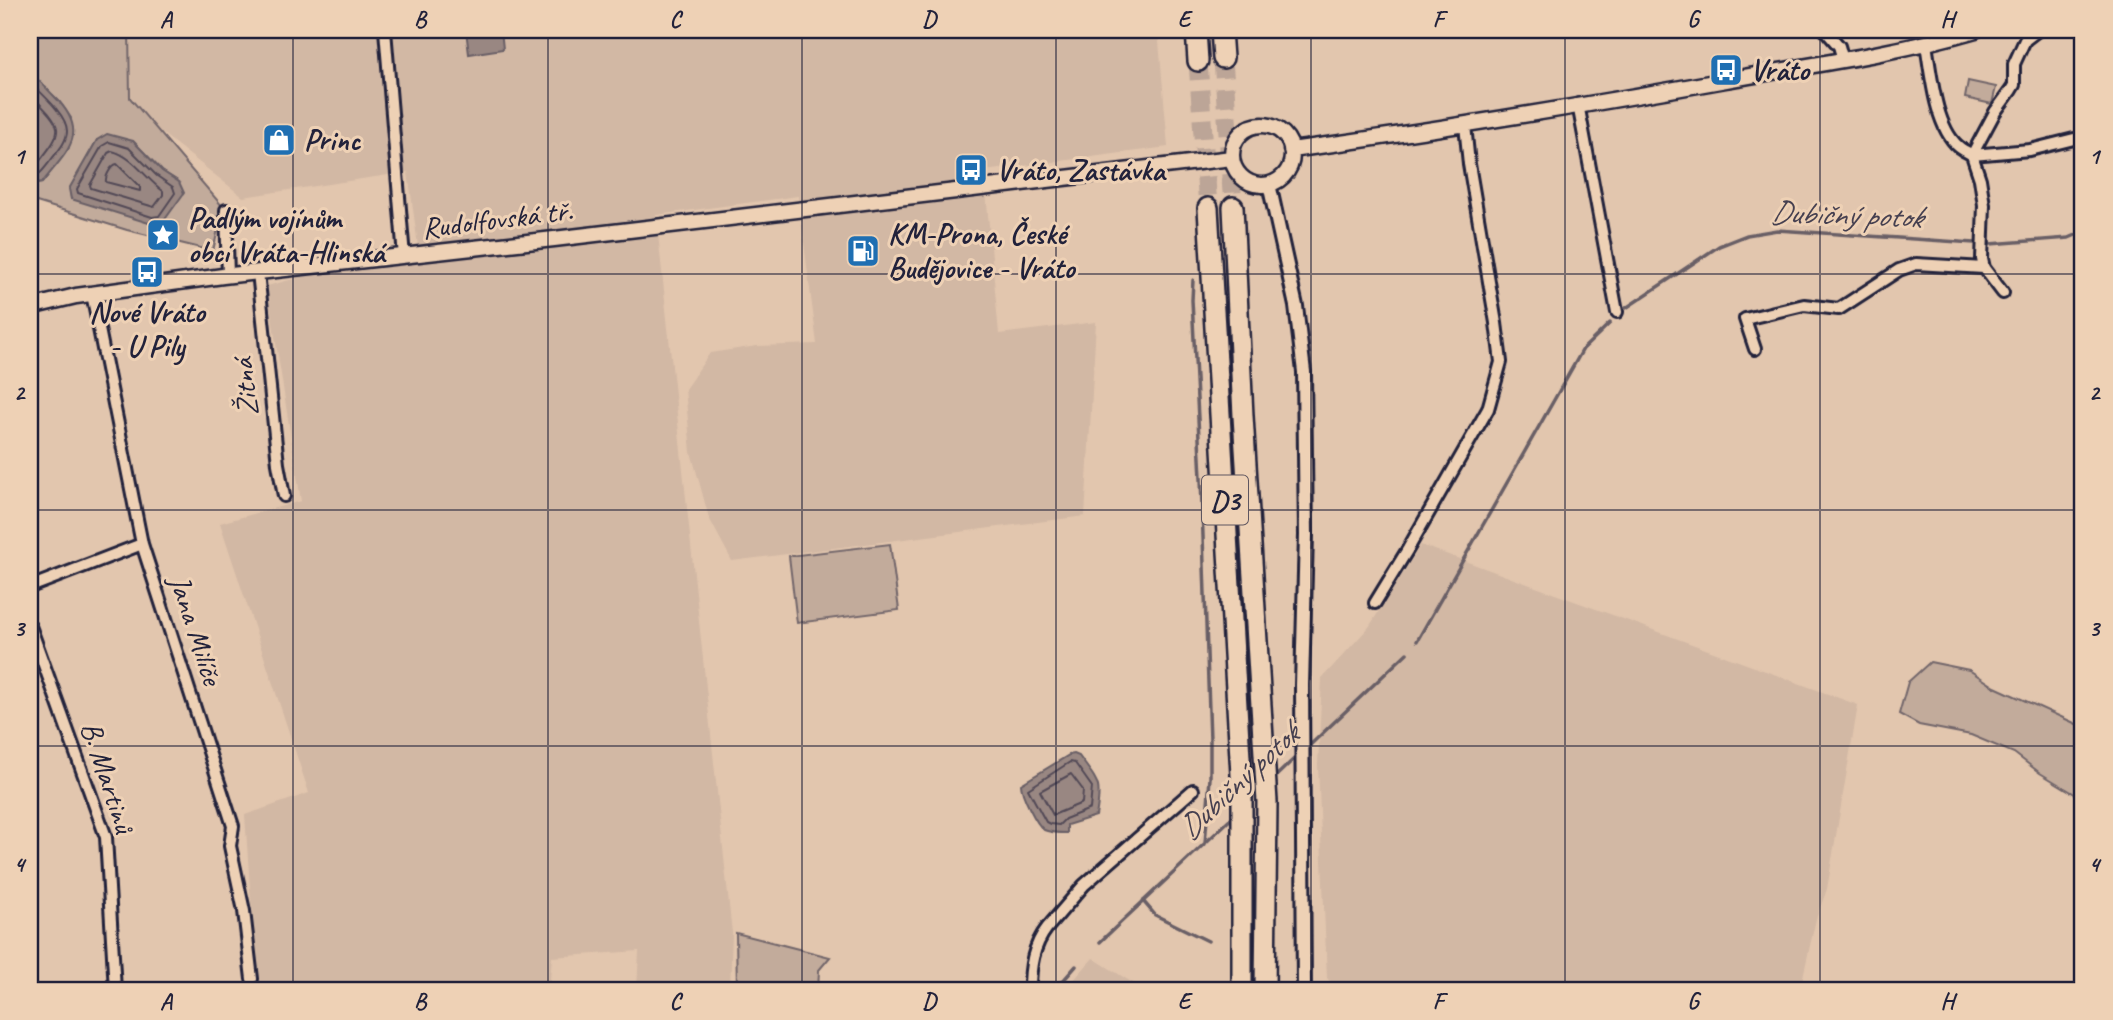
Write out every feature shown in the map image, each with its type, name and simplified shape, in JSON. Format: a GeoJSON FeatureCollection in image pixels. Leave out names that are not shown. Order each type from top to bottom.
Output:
{"type":"FeatureCollection","features":[{"type":"Feature","properties":{"kind":"highway"},"geometry":{"type":"LineString","coordinates":[[1196,30],[1198,61]]}},
{"type":"Feature","properties":{"kind":"highway"},"geometry":{"type":"LineString","coordinates":[[1221,30],[1223,58]]}},
{"type":"Feature","properties":{"kind":"highway","name":"D3"},"geometry":{"type":"LineString","coordinates":[[1233,207],[1267,802],[1265,990]]}},
{"type":"Feature","properties":{"kind":"highway","name":"D3"},"geometry":{"type":"LineString","coordinates":[[1208,208],[1242,792],[1242,990]]}},
{"type":"Feature","properties":{"kind":"main road"},"geometry":{"type":"LineString","coordinates":[[1291,150],[1465,125],[1843,60],[1926,44],[1976,30]]}},
{"type":"Feature","properties":{"kind":"main road"},"geometry":{"type":"LineString","coordinates":[[1252,126],[1273,127],[1288,140],[1291,150],[1289,167],[1277,181],[1269,184],[1249,182],[1234,168],[1232,148],[1237,138],[1252,126]]}},
{"type":"Feature","properties":{"kind":"main road","name":"Rudolfovská tř."},"geometry":{"type":"LineString","coordinates":[[30,307],[92,294],[258,272],[1232,158]]}},
{"type":"Feature","properties":{"kind":"street"},"geometry":{"type":"LineString","coordinates":[[385,30],[404,257]]}},
{"type":"Feature","properties":{"kind":"street"},"geometry":{"type":"LineString","coordinates":[[1825,30],[1839,46],[1843,60]]}},
{"type":"Feature","properties":{"kind":"street"},"geometry":{"type":"LineString","coordinates":[[2003,293],[1984,268],[1984,205],[1980,179],[1972,155],[1995,112],[2014,85],[2014,64],[2021,46],[2038,30]]}},
{"type":"Feature","properties":{"kind":"street"},"geometry":{"type":"LineString","coordinates":[[1926,44],[1944,128],[1957,146],[1972,155],[2030,150],[2074,139]]}},
{"type":"Feature","properties":{"kind":"street"},"geometry":{"type":"LineString","coordinates":[[1578,104],[1617,312]]}},
{"type":"Feature","properties":{"kind":"street"},"geometry":{"type":"LineString","coordinates":[[1375,603],[1488,409],[1501,362],[1465,125]]}},
{"type":"Feature","properties":{"kind":"street"},"geometry":{"type":"LineString","coordinates":[[1269,184],[1296,306],[1304,372],[1304,990]]}},
{"type":"Feature","properties":{"kind":"street"},"geometry":{"type":"LineString","coordinates":[[226,210],[229,276]]}},
{"type":"Feature","properties":{"kind":"street"},"geometry":{"type":"LineString","coordinates":[[1755,349],[1745,319],[1804,305],[1839,309],[1899,270],[1916,264],[1984,268]]}},
{"type":"Feature","properties":{"kind":"street","name":"Žitná"},"geometry":{"type":"LineString","coordinates":[[258,272],[278,464],[284,496]]}},
{"type":"Feature","properties":{"kind":"street","name":"Jana Milíče"},"geometry":{"type":"LineString","coordinates":[[92,294],[142,544],[233,826],[230,846],[244,911],[252,979]]}},
{"type":"Feature","properties":{"kind":"street"},"geometry":{"type":"LineString","coordinates":[[30,587],[142,544]]}},
{"type":"Feature","properties":{"kind":"street","name":"B. Martinů"},"geometry":{"type":"LineString","coordinates":[[30,626],[106,837],[115,990]]}},
{"type":"Feature","properties":{"kind":"street"},"geometry":{"type":"LineString","coordinates":[[1030,990],[1030,964],[1042,934],[1084,885],[1194,790]]}},
{"type":"Feature","properties":{"kind":"shaded area"},"geometry":{"type":"Polygon","coordinates":[[[30,30],[129,30],[130,98],[223,207],[213,251],[127,230],[30,200],[30,185],[42,183],[69,148],[71,118],[59,101],[30,74],[30,30]],[[97,140],[70,189],[71,199],[179,182],[162,171],[133,141],[97,140]]]}},
{"type":"Feature","properties":{"kind":"shaded area"},"geometry":{"type":"Polygon","coordinates":[[[111,30],[1158,30],[1168,147],[984,171],[999,334],[1096,322],[1085,516],[732,561],[709,518],[691,452],[685,389],[710,353],[757,346],[817,344],[798,196],[656,215],[732,933],[730,990],[637,990],[639,951],[552,957],[549,990],[257,990],[245,815],[309,793],[220,523],[301,501],[267,286],[418,246],[408,172],[243,197],[116,97],[111,30]]]}},
{"type":"Feature","properties":{"kind":"shaded area"},"geometry":{"type":"Polygon","coordinates":[[[1968,81],[1996,87],[1992,104],[1965,98],[1968,81]]]}},
{"type":"Feature","properties":{"kind":"shaded area"},"geometry":{"type":"Polygon","coordinates":[[[890,544],[899,610],[797,623],[789,556],[890,544]]]}},
{"type":"Feature","properties":{"kind":"shaded area"},"geometry":{"type":"Polygon","coordinates":[[[1421,545],[1858,705],[1827,889],[1816,919],[1800,990],[1337,990],[1327,978],[1318,765],[1322,678],[1369,627],[1421,545]]]}},
{"type":"Feature","properties":{"kind":"shaded area"},"geometry":{"type":"Polygon","coordinates":[[[1930,662],[1969,670],[1995,687],[2083,727],[2083,799],[2040,773],[2014,753],[1971,735],[1919,725],[1899,714],[1908,682],[1930,662]]]}},
{"type":"Feature","properties":{"kind":"shaded area"},"geometry":{"type":"Polygon","coordinates":[[[736,933],[830,957],[819,970],[818,990],[737,990],[736,933]]]}},
{"type":"Feature","properties":{"kind":"shaded area"},"geometry":{"type":"Polygon","coordinates":[[[1093,958],[1144,990],[1065,990],[1093,958]]]}},
{"type":"Feature","properties":{"kind":"water"},"geometry":{"type":"Polygon","coordinates":[[[466,30],[501,30],[503,49],[469,54],[466,30]]]}},
{"type":"Feature","properties":{"kind":"water"},"geometry":{"type":"Polygon","coordinates":[[[30,74],[65,109],[73,131],[72,141],[60,161],[42,183],[30,185],[30,74]]]}},
{"type":"Feature","properties":{"kind":"water"},"geometry":{"type":"Polygon","coordinates":[[[107,134],[133,141],[162,171],[179,182],[184,193],[163,222],[152,224],[71,199],[69,189],[97,140],[107,134]]]}},
{"type":"Feature","properties":{"kind":"water"},"geometry":{"type":"Polygon","coordinates":[[[1074,754],[1079,756],[1091,772],[1099,789],[1096,816],[1067,825],[1067,833],[1044,830],[1023,795],[1021,784],[1074,754]]]}},
{"type":"Feature","properties":{"kind":"waterway","name":"Dubičný potok"},"geometry":{"type":"LineString","coordinates":[[1626,308],[1719,246],[1747,235],[1777,230],[1990,244],[2069,238],[2083,232]]}},
{"type":"Feature","properties":{"kind":"waterway"},"geometry":{"type":"LineString","coordinates":[[1193,280],[1210,740],[1205,844]]}},
{"type":"Feature","properties":{"kind":"waterway","name":"Dubičný potok"},"geometry":{"type":"LineString","coordinates":[[1417,641],[1583,349],[1610,323]]}},
{"type":"Feature","properties":{"kind":"waterway","name":"Dubičný potok"},"geometry":{"type":"LineString","coordinates":[[1307,748],[1407,653]]}},
{"type":"Feature","properties":{"kind":"waterway","name":"Dubičný potok"},"geometry":{"type":"LineString","coordinates":[[1273,779],[1298,755]]}},
{"type":"Feature","properties":{"kind":"waterway","name":"Dubičný potok"},"geometry":{"type":"LineString","coordinates":[[1100,942],[1235,815]]}},
{"type":"Feature","properties":{"kind":"waterway"},"geometry":{"type":"LineString","coordinates":[[1143,901],[1155,915],[1208,941]]}},
{"type":"Feature","properties":{"kind":"waterway","name":"Dubičný potok"},"geometry":{"type":"LineString","coordinates":[[1055,990],[1076,966]]}},
{"type":"Feature","properties":{"kind":"tunnel"},"geometry":{"type":"LineString","coordinates":[[1223,58],[1233,207]]}},
{"type":"Feature","properties":{"kind":"tunnel"},"geometry":{"type":"LineString","coordinates":[[1198,61],[1208,208]]}},
{"type":"Feature","properties":{"kind":"place","name":"Vráto"},"geometry":{"type":"Point","coordinates":[1726,70]}},
{"type":"Feature","properties":{"kind":"place","name":"Princ"},"geometry":{"type":"Point","coordinates":[279,140]}},
{"type":"Feature","properties":{"kind":"place","name":"Vráto, Zastávka"},"geometry":{"type":"Point","coordinates":[971,170]}},
{"type":"Feature","properties":{"kind":"place","name":"Padlým vojínům obcí Vráta-Hlinská"},"geometry":{"type":"Point","coordinates":[163,235]}},
{"type":"Feature","properties":{"kind":"place","name":"KM-Prona, České Budějovice - Vráto"},"geometry":{"type":"Point","coordinates":[863,251]}},
{"type":"Feature","properties":{"kind":"place","name":"Nové Vráto - U Pily"},"geometry":{"type":"Point","coordinates":[147,272]}}]}
